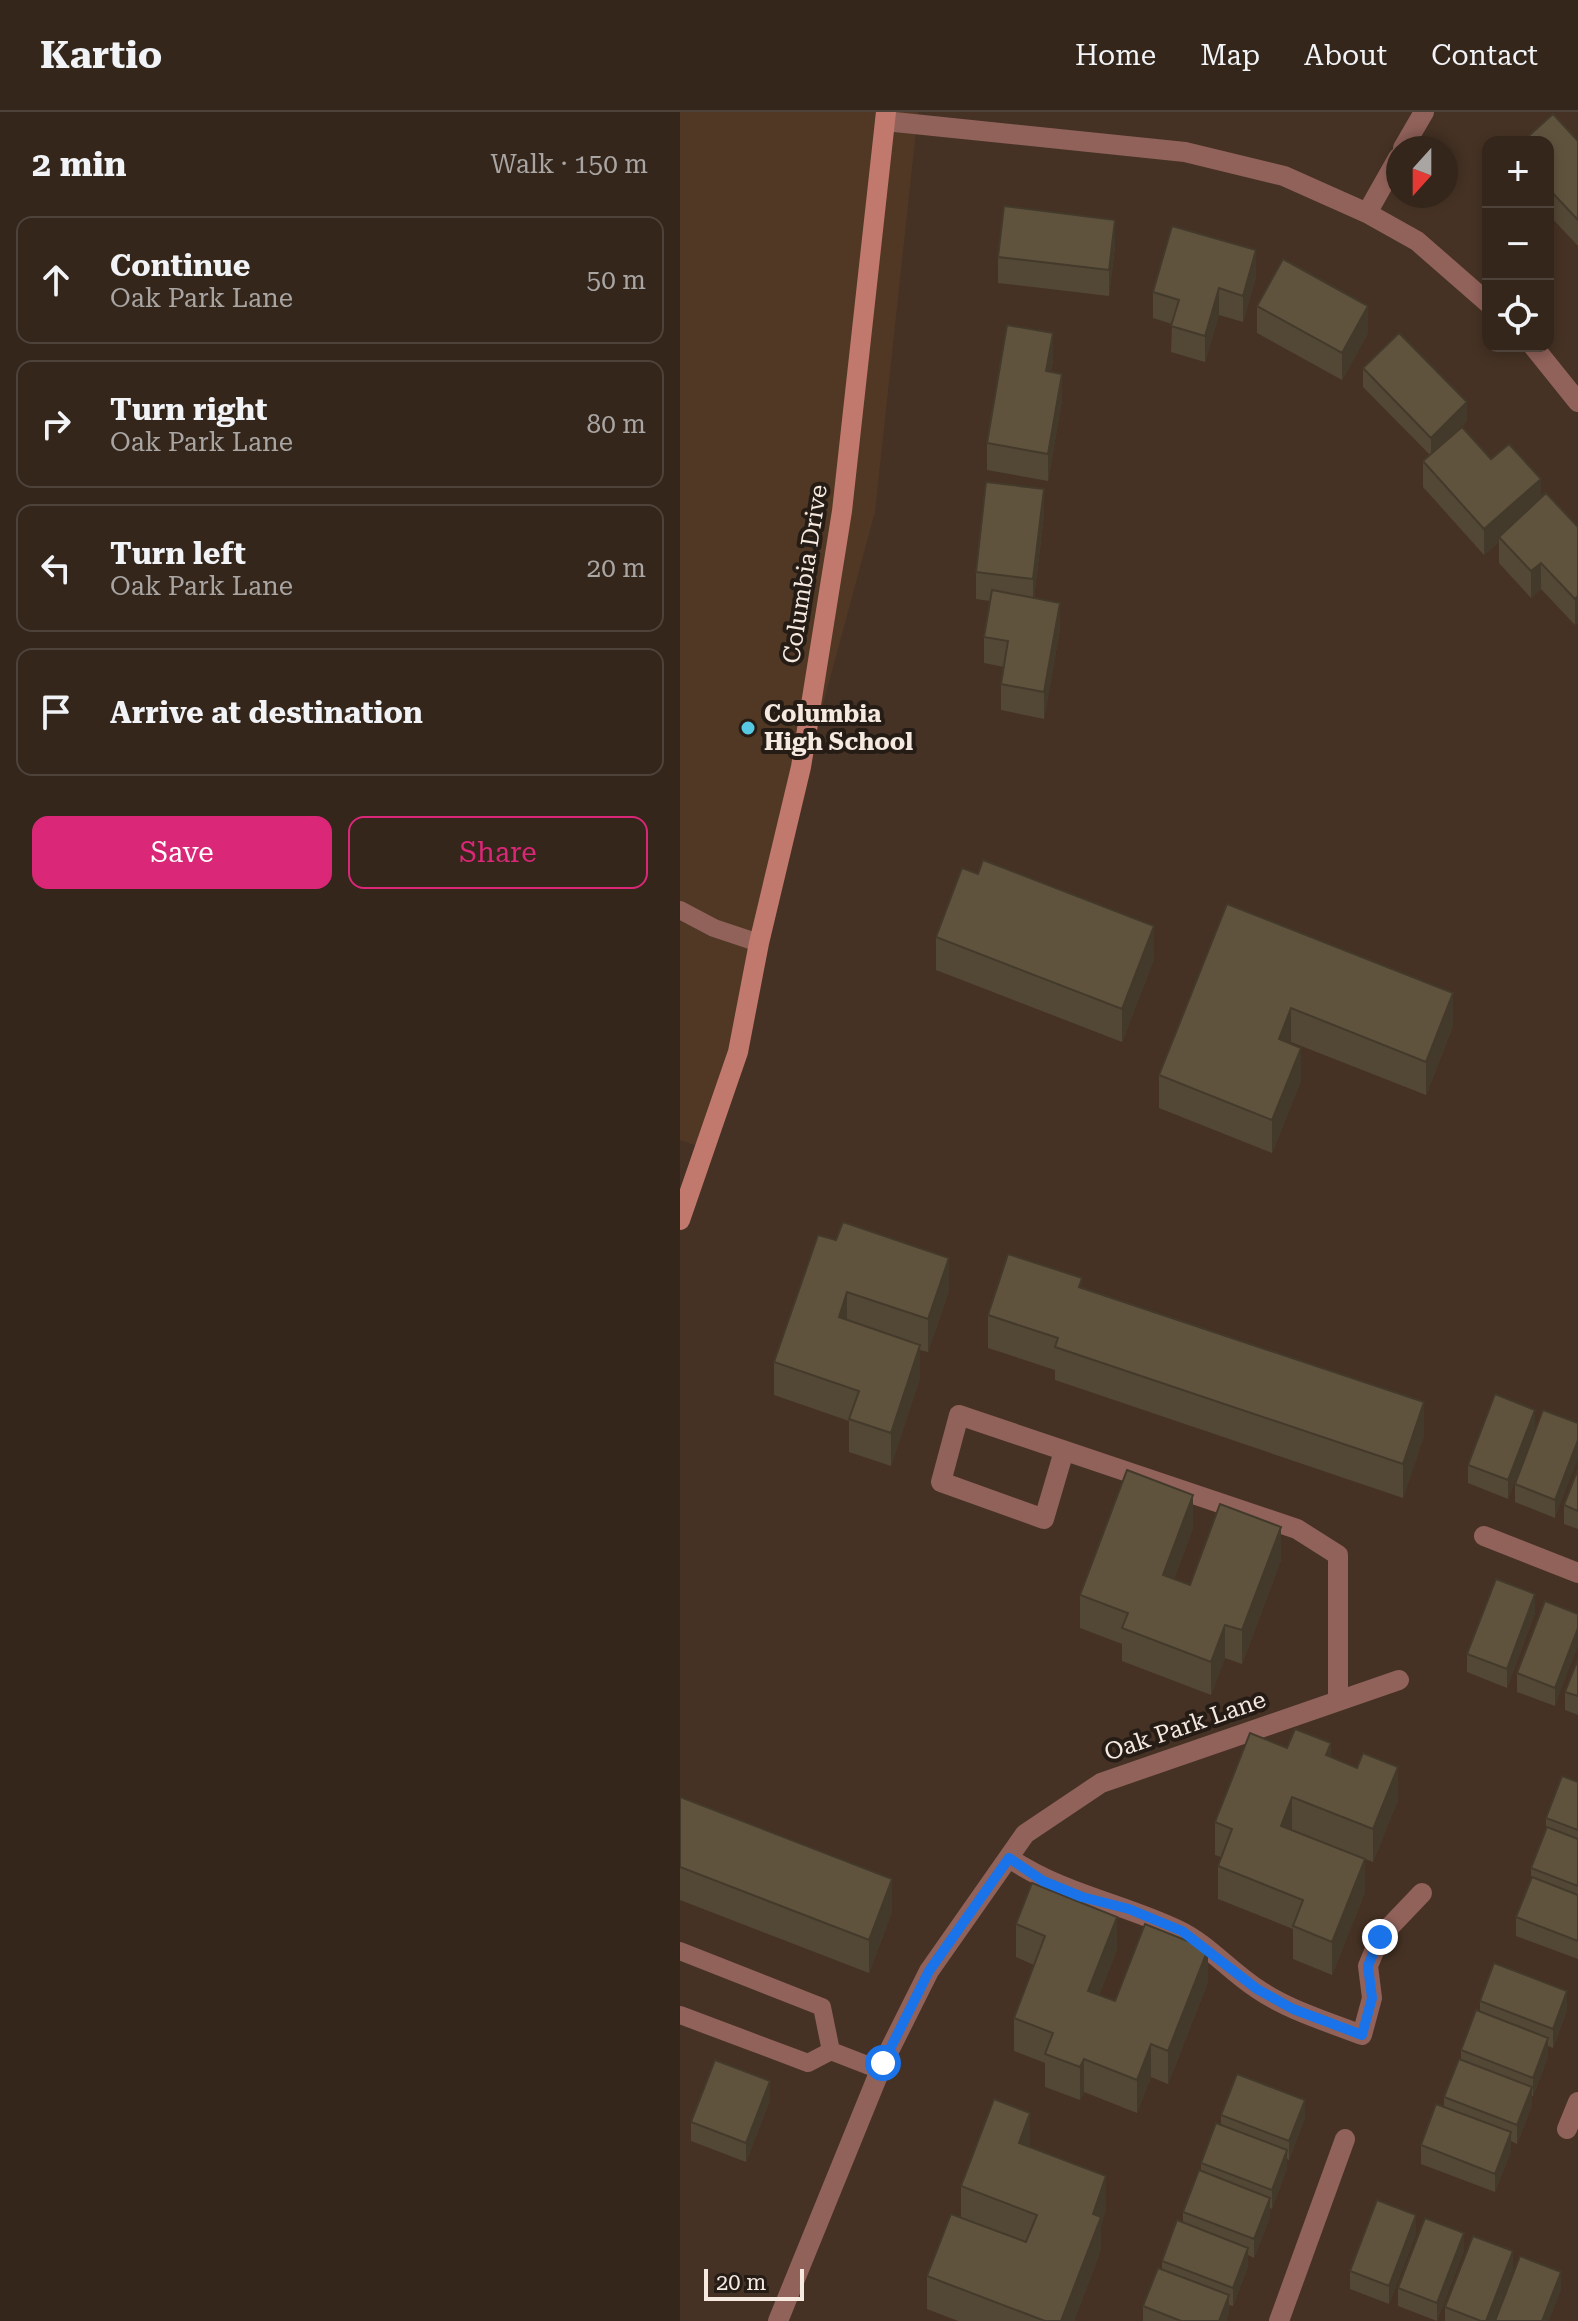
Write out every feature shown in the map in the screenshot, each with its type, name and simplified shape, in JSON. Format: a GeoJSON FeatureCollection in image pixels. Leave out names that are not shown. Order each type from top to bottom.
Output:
{"type":"FeatureCollection","features":[{"type":"Feature","properties":{"kind":"main road","name":"Columbia Drive"},"geometry":{"type":"LineString","coordinates":[[680,1220],[738,1052],[759,943],[801,767],[842,511],[885,116]]}},
{"type":"Feature","properties":{"kind":"street"},"geometry":{"type":"LineString","coordinates":[[1410,136],[1424,112]]}},
{"type":"Feature","properties":{"kind":"street"},"geometry":{"type":"LineString","coordinates":[[885,116],[1185,152],[1284,176],[1367,213],[1417,241],[1482,298]]}},
{"type":"Feature","properties":{"kind":"street"},"geometry":{"type":"LineString","coordinates":[[1367,213],[1386,179]]}},
{"type":"Feature","properties":{"kind":"street"},"geometry":{"type":"LineString","coordinates":[[1538,352],[1578,402]]}},
{"type":"Feature","properties":{"kind":"street"},"geometry":{"type":"LineString","coordinates":[[1064,1451],[1044,1519],[941,1482],[959,1415],[1297,1529],[1338,1555],[1338,1701]]}},
{"type":"Feature","properties":{"kind":"street"},"geometry":{"type":"LineString","coordinates":[[1484,1536],[1578,1573]]}},
{"type":"Feature","properties":{"kind":"street","name":"Oak Park Lane"},"geometry":{"type":"LineString","coordinates":[[778,2321],[880,2070],[929,1971],[1025,1834],[1101,1783],[1399,1680]]}},
{"type":"Feature","properties":{"kind":"street"},"geometry":{"type":"LineString","coordinates":[[1009,1858],[1043,1881],[1082,1897],[1129,1909],[1182,1931],[1257,1989],[1293,2009],[1362,2035],[1372,1998],[1368,1966],[1380,1937],[1422,1893]]}},
{"type":"Feature","properties":{"kind":"street"},"geometry":{"type":"LineString","coordinates":[[1567,2129],[1578,2102]]}},
{"type":"Feature","properties":{"kind":"street"},"geometry":{"type":"LineString","coordinates":[[1286,2319],[1345,2139]]}},
{"type":"Feature","properties":{"kind":"lane"},"geometry":{"type":"LineString","coordinates":[[680,910],[714,928],[759,943]]}},
{"type":"Feature","properties":{"kind":"lane"},"geometry":{"type":"LineString","coordinates":[[680,1951],[822,2007],[831,2051]]}},
{"type":"Feature","properties":{"kind":"lane"},"geometry":{"type":"LineString","coordinates":[[680,2015],[808,2063],[831,2051],[880,2070]]}},
{"type":"Feature","properties":{"kind":"shaded area","name":"Columbia High School"},"geometry":{"type":"Polygon","coordinates":[[[680,112],[918,112],[875,512],[703,1148],[680,1140],[680,112]]]}},
{"type":"Feature","properties":{"kind":"building"},"geometry":{"type":"Polygon","coordinates":[[[1553,114],[1578,141],[1578,220],[1554,194],[1554,136],[1529,136],[1553,114]]]}},
{"type":"Feature","properties":{"kind":"building"},"geometry":{"type":"Polygon","coordinates":[[[1004,206],[1115,220],[1109,270],[998,257],[1004,206]]]}},
{"type":"Feature","properties":{"kind":"building"},"geometry":{"type":"Polygon","coordinates":[[[1172,226],[1256,250],[1243,296],[1219,288],[1205,336],[1171,326],[1179,300],[1153,292],[1172,226]]]}},
{"type":"Feature","properties":{"kind":"building"},"geometry":{"type":"Polygon","coordinates":[[[1283,259],[1368,306],[1342,353],[1257,306],[1283,259]]]}},
{"type":"Feature","properties":{"kind":"building"},"geometry":{"type":"Polygon","coordinates":[[[1007,325],[1053,333],[1046,371],[1062,374],[1048,454],[987,443],[1007,325]]]}},
{"type":"Feature","properties":{"kind":"building"},"geometry":{"type":"Polygon","coordinates":[[[1399,333],[1467,402],[1431,438],[1363,368],[1399,333]]]}},
{"type":"Feature","properties":{"kind":"building"},"geometry":{"type":"Polygon","coordinates":[[[1462,427],[1491,459],[1509,444],[1541,479],[1484,529],[1423,461],[1462,427]]]}},
{"type":"Feature","properties":{"kind":"building"},"geometry":{"type":"Polygon","coordinates":[[[986,482],[1044,489],[1033,579],[976,572],[986,482]]]}},
{"type":"Feature","properties":{"kind":"building"},"geometry":{"type":"Polygon","coordinates":[[[1546,493],[1578,527],[1578,596],[1575,599],[1541,563],[1531,571],[1499,537],[1546,493]]]}},
{"type":"Feature","properties":{"kind":"building"},"geometry":{"type":"Polygon","coordinates":[[[992,590],[1060,603],[1044,692],[1001,684],[1008,641],[984,637],[992,590]]]}},
{"type":"Feature","properties":{"kind":"building"},"geometry":{"type":"Polygon","coordinates":[[[983,860],[1154,926],[1122,1009],[936,937],[962,868],[978,874],[983,860]]]}},
{"type":"Feature","properties":{"kind":"building"},"geometry":{"type":"Polygon","coordinates":[[[1227,904],[1453,993],[1426,1062],[1291,1008],[1279,1039],[1301,1048],[1272,1120],[1159,1075],[1227,904]]]}},
{"type":"Feature","properties":{"kind":"building"},"geometry":{"type":"Polygon","coordinates":[[[843,1222],[949,1258],[928,1319],[847,1292],[839,1317],[920,1345],[891,1433],[849,1419],[859,1391],[774,1362],[818,1235],[836,1240],[843,1222]]]}},
{"type":"Feature","properties":{"kind":"building"},"geometry":{"type":"Polygon","coordinates":[[[1008,1254],[1082,1278],[1079,1287],[1424,1402],[1403,1464],[1055,1347],[1058,1338],[988,1315],[1008,1254]]]}},
{"type":"Feature","properties":{"kind":"building"},"geometry":{"type":"Polygon","coordinates":[[[1495,1394],[1535,1410],[1508,1480],[1468,1465],[1495,1394]]]}},
{"type":"Feature","properties":{"kind":"building"},"geometry":{"type":"Polygon","coordinates":[[[1543,1410],[1578,1423],[1578,1440],[1555,1500],[1515,1484],[1543,1410]]]}},
{"type":"Feature","properties":{"kind":"building"},"geometry":{"type":"Polygon","coordinates":[[[1578,1469],[1578,1511],[1564,1505],[1578,1469]]]}},
{"type":"Feature","properties":{"kind":"building"},"geometry":{"type":"Polygon","coordinates":[[[1127,1470],[1193,1495],[1163,1575],[1190,1585],[1220,1504],[1281,1527],[1242,1630],[1225,1625],[1211,1662],[1122,1628],[1128,1613],[1080,1595],[1127,1470]]]}},
{"type":"Feature","properties":{"kind":"building"},"geometry":{"type":"Polygon","coordinates":[[[1496,1579],[1535,1594],[1507,1669],[1467,1654],[1496,1579]]]}},
{"type":"Feature","properties":{"kind":"building"},"geometry":{"type":"Polygon","coordinates":[[[1545,1601],[1578,1614],[1578,1628],[1555,1688],[1517,1673],[1545,1601]]]}},
{"type":"Feature","properties":{"kind":"building"},"geometry":{"type":"Polygon","coordinates":[[[1578,1659],[1578,1696],[1565,1692],[1578,1659]]]}},
{"type":"Feature","properties":{"kind":"building"},"geometry":{"type":"Polygon","coordinates":[[[1295,1729],[1331,1743],[1326,1755],[1357,1768],[1363,1753],[1398,1767],[1373,1829],[1292,1797],[1281,1826],[1365,1859],[1332,1942],[1293,1926],[1303,1900],[1218,1866],[1232,1829],[1215,1822],[1250,1733],[1287,1748],[1295,1729]]]}},
{"type":"Feature","properties":{"kind":"building"},"geometry":{"type":"Polygon","coordinates":[[[1562,1776],[1578,1782],[1578,1830],[1546,1818],[1562,1776]]]}},
{"type":"Feature","properties":{"kind":"building"},"geometry":{"type":"Polygon","coordinates":[[[680,1797],[892,1879],[869,1940],[680,1867],[680,1797]]]}},
{"type":"Feature","properties":{"kind":"building"},"geometry":{"type":"Polygon","coordinates":[[[1547,1827],[1578,1839],[1578,1886],[1531,1868],[1547,1827]]]}},
{"type":"Feature","properties":{"kind":"building"},"geometry":{"type":"Polygon","coordinates":[[[1532,1877],[1578,1895],[1578,1941],[1516,1917],[1532,1877]]]}},
{"type":"Feature","properties":{"kind":"building"},"geometry":{"type":"Polygon","coordinates":[[[1032,1883],[1117,1917],[1088,1991],[1115,2001],[1145,1924],[1208,1949],[1168,2051],[1151,2044],[1137,2080],[1084,2059],[1080,2067],[1045,2054],[1053,2033],[1014,2018],[1045,1936],[1016,1924],[1032,1883]]]}},
{"type":"Feature","properties":{"kind":"building"},"geometry":{"type":"Polygon","coordinates":[[[1494,1963],[1567,1991],[1553,2029],[1480,2001],[1494,1963]]]}},
{"type":"Feature","properties":{"kind":"building"},"geometry":{"type":"Polygon","coordinates":[[[1476,2010],[1548,2038],[1533,2078],[1461,2050],[1476,2010]]]}},
{"type":"Feature","properties":{"kind":"building"},"geometry":{"type":"Polygon","coordinates":[[[1459,2059],[1532,2087],[1517,2125],[1444,2097],[1459,2059]]]}},
{"type":"Feature","properties":{"kind":"building"},"geometry":{"type":"Polygon","coordinates":[[[715,2060],[770,2081],[746,2143],[691,2122],[715,2060]]]}},
{"type":"Feature","properties":{"kind":"building"},"geometry":{"type":"Polygon","coordinates":[[[1237,2074],[1305,2100],[1289,2141],[1221,2115],[1237,2074]]]}},
{"type":"Feature","properties":{"kind":"building"},"geometry":{"type":"Polygon","coordinates":[[[994,2099],[1030,2113],[1019,2143],[1106,2176],[1093,2214],[1101,2217],[1061,2321],[1045,2321],[927,2276],[951,2214],[1026,2242],[1037,2215],[961,2186],[994,2099]]]}},
{"type":"Feature","properties":{"kind":"building"},"geometry":{"type":"Polygon","coordinates":[[[1436,2104],[1511,2132],[1495,2174],[1421,2145],[1436,2104]]]}},
{"type":"Feature","properties":{"kind":"building"},"geometry":{"type":"Polygon","coordinates":[[[1216,2123],[1287,2150],[1272,2190],[1201,2163],[1216,2123]]]}},
{"type":"Feature","properties":{"kind":"building"},"geometry":{"type":"Polygon","coordinates":[[[1199,2170],[1270,2198],[1254,2239],[1183,2212],[1199,2170]]]}},
{"type":"Feature","properties":{"kind":"building"},"geometry":{"type":"Polygon","coordinates":[[[1377,2200],[1416,2215],[1389,2286],[1350,2271],[1377,2200]]]}},
{"type":"Feature","properties":{"kind":"building"},"geometry":{"type":"Polygon","coordinates":[[[1425,2218],[1464,2233],[1437,2303],[1398,2288],[1425,2218]]]}},
{"type":"Feature","properties":{"kind":"building"},"geometry":{"type":"Polygon","coordinates":[[[1177,2220],[1248,2248],[1233,2288],[1162,2261],[1177,2220]]]}},
{"type":"Feature","properties":{"kind":"building"},"geometry":{"type":"Polygon","coordinates":[[[1473,2236],[1513,2251],[1486,2321],[1445,2307],[1473,2236]]]}},
{"type":"Feature","properties":{"kind":"building"},"geometry":{"type":"Polygon","coordinates":[[[1520,2256],[1561,2272],[1542,2321],[1495,2321],[1520,2256]]]}},
{"type":"Feature","properties":{"kind":"building"},"geometry":{"type":"Polygon","coordinates":[[[1158,2268],[1229,2295],[1219,2321],[1181,2321],[1143,2306],[1158,2268]]]}},
{"type":"Feature","properties":{"kind":"place","name":"Columbia High School"},"geometry":{"type":"Point","coordinates":[748,728]}},
{"type":"Feature","properties":{"kind":"route"},"geometry":{"type":"LineString","coordinates":[[883,2063],[929,1971],[1009,1858],[1043,1881],[1082,1897],[1129,1909],[1182,1931],[1257,1989],[1293,2009],[1362,2035],[1372,1998],[1368,1966],[1380,1937]]}}]}
